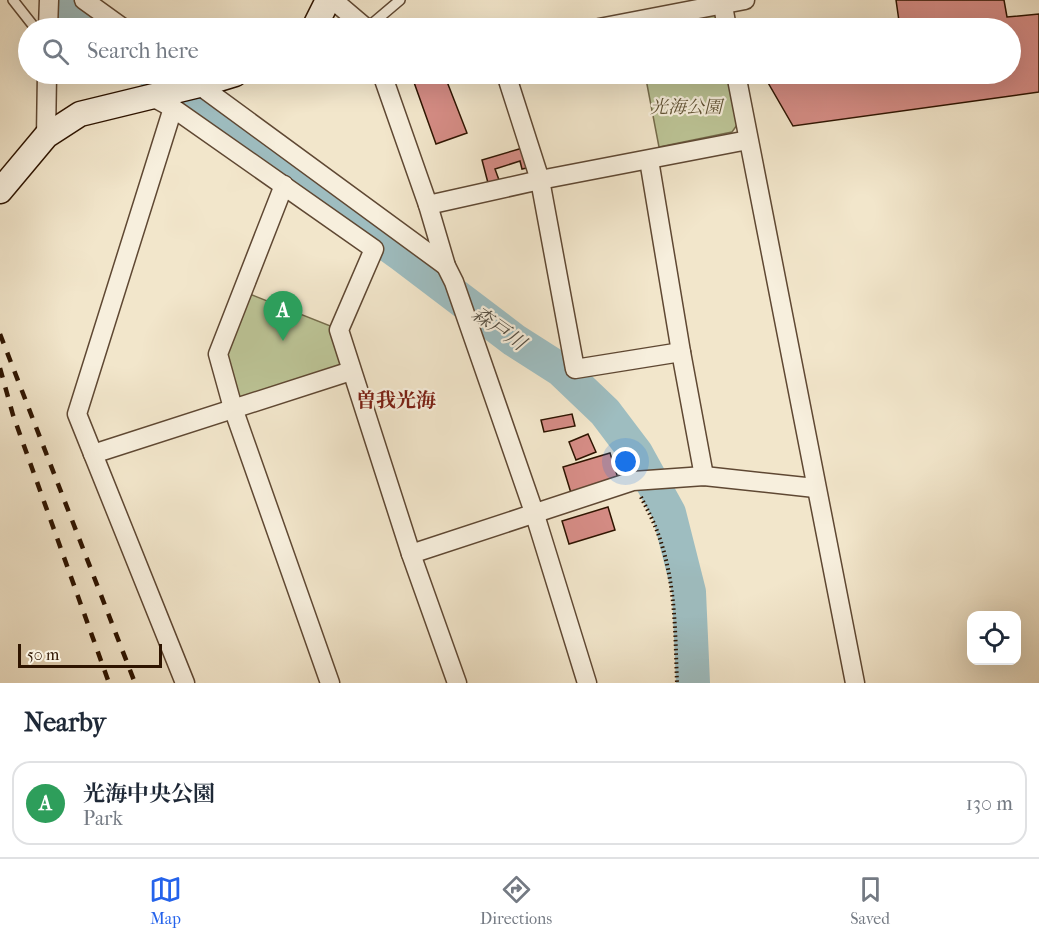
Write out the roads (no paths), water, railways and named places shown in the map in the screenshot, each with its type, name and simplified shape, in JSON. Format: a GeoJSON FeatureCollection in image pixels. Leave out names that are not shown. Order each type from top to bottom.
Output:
{"type":"FeatureCollection","features":[{"type":"Feature","properties":{"kind":"main road"},"geometry":{"type":"LineString","coordinates":[[319,18],[328,0]]}},
{"type":"Feature","properties":{"kind":"main road"},"geometry":{"type":"LineString","coordinates":[[0,191],[46,136],[80,114],[163,102],[186,84]]}},
{"type":"Feature","properties":{"kind":"street"},"geometry":{"type":"LineString","coordinates":[[84,0],[109,18]]}},
{"type":"Feature","properties":{"kind":"street"},"geometry":{"type":"LineString","coordinates":[[333,0],[354,18]]}},
{"type":"Feature","properties":{"kind":"street"},"geometry":{"type":"LineString","coordinates":[[647,18],[723,2],[746,0]]}},
{"type":"Feature","properties":{"kind":"street"},"geometry":{"type":"LineString","coordinates":[[723,2],[725,18]]}},
{"type":"Feature","properties":{"kind":"street"},"geometry":{"type":"LineString","coordinates":[[46,136],[47,84]]}},
{"type":"Feature","properties":{"kind":"street"},"geometry":{"type":"LineString","coordinates":[[199,84],[450,274]]}},
{"type":"Feature","properties":{"kind":"street"},"geometry":{"type":"LineString","coordinates":[[386,84],[535,515],[587,683]]}},
{"type":"Feature","properties":{"kind":"street"},"geometry":{"type":"LineString","coordinates":[[509,84],[540,180],[575,369],[681,352]]}},
{"type":"Feature","properties":{"kind":"street"},"geometry":{"type":"LineString","coordinates":[[738,84],[815,488],[855,683]]}},
{"type":"Feature","properties":{"kind":"street"},"geometry":{"type":"LineString","coordinates":[[185,683],[77,414],[163,102],[374,249],[339,330],[411,554],[457,683]]}},
{"type":"Feature","properties":{"kind":"street"},"geometry":{"type":"LineString","coordinates":[[428,205],[540,180],[748,140]]}},
{"type":"Feature","properties":{"kind":"street"},"geometry":{"type":"LineString","coordinates":[[649,160],[704,476]]}},
{"type":"Feature","properties":{"kind":"street"},"geometry":{"type":"LineString","coordinates":[[284,185],[218,354],[233,408],[330,683]]}},
{"type":"Feature","properties":{"kind":"street"},"geometry":{"type":"LineString","coordinates":[[93,454],[351,371]]}},
{"type":"Feature","properties":{"kind":"street"},"geometry":{"type":"LineString","coordinates":[[411,554],[636,481],[704,476],[815,488]]}},
{"type":"Feature","properties":{"kind":"lane"},"geometry":{"type":"LineString","coordinates":[[13,0],[27,18]]}},
{"type":"Feature","properties":{"kind":"lane"},"geometry":{"type":"LineString","coordinates":[[378,18],[400,0]]}},
{"type":"Feature","properties":{"kind":"waterway","name":"森戸川"},"geometry":{"type":"LineString","coordinates":[[60,0],[83,18]]}},
{"type":"Feature","properties":{"kind":"waterway","name":"森戸川"},"geometry":{"type":"LineString","coordinates":[[167,84],[402,255],[514,340],[561,370],[605,412],[636,453],[669,513],[689,592],[693,683]]}},
{"type":"Feature","properties":{"kind":"railway"},"geometry":{"type":"LineString","coordinates":[[0,334],[135,683]]}},
{"type":"Feature","properties":{"kind":"railway"},"geometry":{"type":"LineString","coordinates":[[0,368],[13,415],[109,683]]}},
{"type":"Feature","properties":{"kind":"place","name":"光海中央公園"},"geometry":{"type":"Point","coordinates":[283,341]}},
{"type":"Feature","properties":{"kind":"district","name":"曽我光海"},"geometry":{"type":"Point","coordinates":[396,400]}},
{"type":"Feature","properties":{"kind":"park label","name":"光海公園"},"geometry":{"type":"Point","coordinates":[686,107]}}]}
